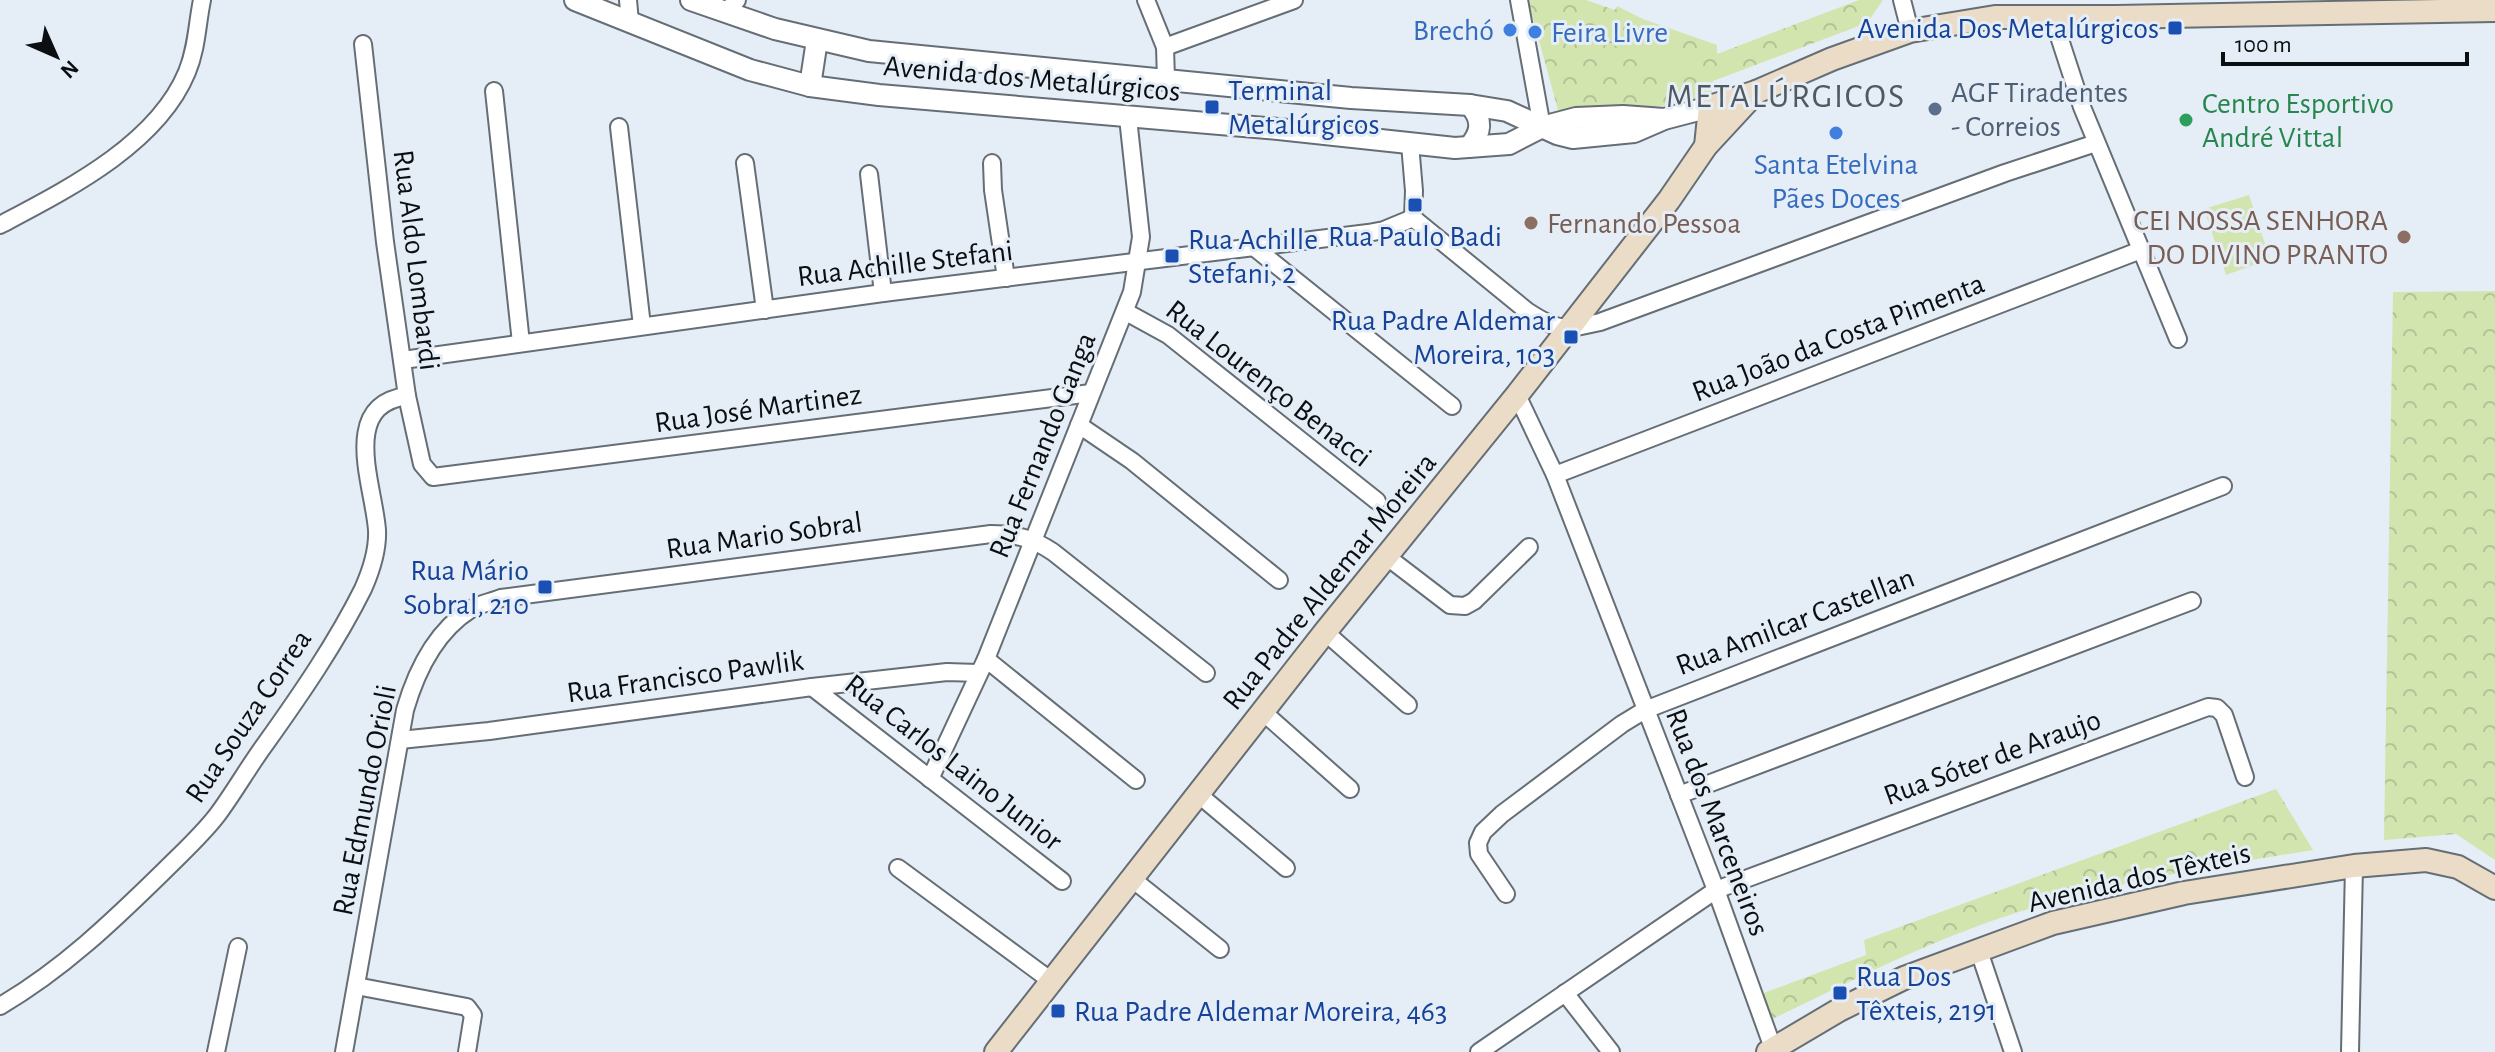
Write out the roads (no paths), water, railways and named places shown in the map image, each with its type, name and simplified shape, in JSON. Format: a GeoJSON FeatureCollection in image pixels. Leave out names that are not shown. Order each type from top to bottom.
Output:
{"type":"FeatureCollection","features":[{"type":"Feature","properties":{"kind":"main road","name":"Avenida dos Metalúrgicos"},"geometry":{"type":"LineString","coordinates":[[1710,107],[1910,31],[1995,17],[2495,10]]}},
{"type":"Feature","properties":{"kind":"main road","name":"Rua Padre Aldemar Moreira"},"geometry":{"type":"LineString","coordinates":[[996,1052],[1325,632],[1517,395],[1669,200],[1706,146],[1756,92]]}},
{"type":"Feature","properties":{"kind":"main road","name":"Rua Padre Aldemar Moreira"},"geometry":{"type":"LineString","coordinates":[[1706,146],[1710,107]]}},
{"type":"Feature","properties":{"kind":"main road","name":"Avenida dos Têxteis"},"geometry":{"type":"LineString","coordinates":[[1770,1050],[1839,1010],[1904,978],[2053,923],[2184,893],[2354,866],[2426,860],[2458,867],[2495,888]]}},
{"type":"Feature","properties":{"kind":"street"},"geometry":{"type":"LineString","coordinates":[[0,225],[100,168],[156,121],[181,86],[197,40],[202,0]]}},
{"type":"Feature","properties":{"kind":"street","name":"Avenida dos Metalúrgicos"},"geometry":{"type":"LineString","coordinates":[[575,0],[750,70],[810,86],[879,95],[1469,147],[1509,144],[1542,127],[1576,118],[1623,116],[1664,119],[1710,107]]}},
{"type":"Feature","properties":{"kind":"street"},"geometry":{"type":"LineString","coordinates":[[628,0],[630,22]]}},
{"type":"Feature","properties":{"kind":"street","name":"Avenida dos Metalúrgicos"},"geometry":{"type":"LineString","coordinates":[[691,0],[731,6],[817,40],[869,51],[1351,98],[1470,105],[1507,111],[1542,127]]}},
{"type":"Feature","properties":{"kind":"street"},"geometry":{"type":"LineString","coordinates":[[1146,0],[1165,47],[1166,80]]}},
{"type":"Feature","properties":{"kind":"street"},"geometry":{"type":"LineString","coordinates":[[1165,47],[1294,0]]}},
{"type":"Feature","properties":{"kind":"street"},"geometry":{"type":"LineString","coordinates":[[1519,0],[1542,127]]}},
{"type":"Feature","properties":{"kind":"street"},"geometry":{"type":"LineString","coordinates":[[1902,0],[1910,31]]}},
{"type":"Feature","properties":{"kind":"street"},"geometry":{"type":"LineString","coordinates":[[2053,18],[2096,143],[2178,339]]}},
{"type":"Feature","properties":{"kind":"street"},"geometry":{"type":"LineString","coordinates":[[810,86],[817,40]]}},
{"type":"Feature","properties":{"kind":"street","name":"Rua Aldo Lombardi"},"geometry":{"type":"LineString","coordinates":[[363,44],[385,242],[407,396],[422,464],[433,477]]}},
{"type":"Feature","properties":{"kind":"street"},"geometry":{"type":"LineString","coordinates":[[494,91],[521,343]]}},
{"type":"Feature","properties":{"kind":"street"},"geometry":{"type":"LineString","coordinates":[[1469,147],[1476,139],[1480,126],[1477,113],[1470,105]]}},
{"type":"Feature","properties":{"kind":"street","name":"Rua Fernando Ganga"},"geometry":{"type":"LineString","coordinates":[[930,779],[982,666],[1126,312],[1141,237],[1128,118]]}},
{"type":"Feature","properties":{"kind":"street"},"geometry":{"type":"LineString","coordinates":[[619,127],[642,326]]}},
{"type":"Feature","properties":{"kind":"street"},"geometry":{"type":"LineString","coordinates":[[1410,144],[1413,218],[1527,311],[1542,321],[1566,330],[1600,322],[2005,173],[2096,143]]}},
{"type":"Feature","properties":{"kind":"street"},"geometry":{"type":"LineString","coordinates":[[745,163],[765,310]]}},
{"type":"Feature","properties":{"kind":"street"},"geometry":{"type":"LineString","coordinates":[[992,163],[1006,278]]}},
{"type":"Feature","properties":{"kind":"street"},"geometry":{"type":"LineString","coordinates":[[869,174],[883,293]]}},
{"type":"Feature","properties":{"kind":"street","name":"Rua Achille Stefani"},"geometry":{"type":"LineString","coordinates":[[403,360],[883,293],[1384,230],[1413,218]]}},
{"type":"Feature","properties":{"kind":"street"},"geometry":{"type":"LineString","coordinates":[[1255,248],[1452,406]]}},
{"type":"Feature","properties":{"kind":"street","name":"Rua João da Costa Pimenta"},"geometry":{"type":"LineString","coordinates":[[1555,475],[2141,250]]}},
{"type":"Feature","properties":{"kind":"street","name":"Rua Lourenço Benacci"},"geometry":{"type":"LineString","coordinates":[[1126,312],[1168,335],[1377,501]]}},
{"type":"Feature","properties":{"kind":"street","name":"Rua José Martinez"},"geometry":{"type":"LineString","coordinates":[[433,477],[1091,393]]}},
{"type":"Feature","properties":{"kind":"street","name":"Rua dos Marceneiros"},"geometry":{"type":"LineString","coordinates":[[1517,395],[1555,475],[1716,890],[1770,1050]]}},
{"type":"Feature","properties":{"kind":"street","name":"Rua Souza Correa"},"geometry":{"type":"LineString","coordinates":[[0,1006],[77,953],[103,931],[185,849],[217,816],[289,710],[340,632],[368,577],[375,552],[377,532],[369,484],[367,423],[392,398],[407,396]]}},
{"type":"Feature","properties":{"kind":"street"},"geometry":{"type":"LineString","coordinates":[[1079,425],[1132,461],[1279,580]]}},
{"type":"Feature","properties":{"kind":"street","name":"Rua Amilcar Castellan"},"geometry":{"type":"LineString","coordinates":[[1506,894],[1479,854],[1478,843],[1483,832],[1502,814],[1645,710],[2223,486]]}},
{"type":"Feature","properties":{"kind":"street","name":"Rua Mario Sobral"},"geometry":{"type":"LineString","coordinates":[[501,598],[991,534],[1015,534],[1034,540]]}},
{"type":"Feature","properties":{"kind":"street"},"geometry":{"type":"LineString","coordinates":[[1034,540],[1206,673]]}},
{"type":"Feature","properties":{"kind":"street"},"geometry":{"type":"LineString","coordinates":[[1386,556],[1450,605],[1459,607],[1474,601],[1529,547]]}},
{"type":"Feature","properties":{"kind":"street","name":"Rua Edmundo Orioli"},"geometry":{"type":"LineString","coordinates":[[344,1052],[412,684],[437,643],[456,620],[473,607],[501,598]]}},
{"type":"Feature","properties":{"kind":"street"},"geometry":{"type":"LineString","coordinates":[[1679,795],[2192,601]]}},
{"type":"Feature","properties":{"kind":"street"},"geometry":{"type":"LineString","coordinates":[[1325,632],[1408,705]]}},
{"type":"Feature","properties":{"kind":"street"},"geometry":{"type":"LineString","coordinates":[[982,666],[1136,780]]}},
{"type":"Feature","properties":{"kind":"street","name":"Rua Francisco Pawlik"},"geometry":{"type":"LineString","coordinates":[[400,740],[982,666]]}},
{"type":"Feature","properties":{"kind":"street","name":"Rua Carlos Laino Junior"},"geometry":{"type":"LineString","coordinates":[[812,687],[1062,881]]}},
{"type":"Feature","properties":{"kind":"street","name":"Rua Sóter de Araujo"},"geometry":{"type":"LineString","coordinates":[[1485,1050],[1716,890],[2208,707],[2217,708],[2224,715],[2245,777]]}},
{"type":"Feature","properties":{"kind":"street"},"geometry":{"type":"LineString","coordinates":[[1263,712],[1350,789]]}},
{"type":"Feature","properties":{"kind":"street"},"geometry":{"type":"LineString","coordinates":[[1198,794],[1286,868]]}},
{"type":"Feature","properties":{"kind":"street"},"geometry":{"type":"LineString","coordinates":[[2350,1052],[2354,866]]}},
{"type":"Feature","properties":{"kind":"street"},"geometry":{"type":"LineString","coordinates":[[898,868],[1050,980]]}},
{"type":"Feature","properties":{"kind":"street"},"geometry":{"type":"LineString","coordinates":[[1131,878],[1220,949]]}},
{"type":"Feature","properties":{"kind":"street"},"geometry":{"type":"LineString","coordinates":[[216,1052],[238,947]]}},
{"type":"Feature","properties":{"kind":"street"},"geometry":{"type":"LineString","coordinates":[[1979,951],[2013,1052]]}},
{"type":"Feature","properties":{"kind":"street"},"geometry":{"type":"LineString","coordinates":[[356,986],[467,1007],[473,1015],[467,1052]]}},
{"type":"Feature","properties":{"kind":"street"},"geometry":{"type":"LineString","coordinates":[[1565,993],[1611,1052]]}},
{"type":"Feature","properties":{"kind":"place","name":"Avenida Dos Metalúrgicos"},"geometry":{"type":"Point","coordinates":[2175,28]}},
{"type":"Feature","properties":{"kind":"place","name":"Brechó"},"geometry":{"type":"Point","coordinates":[1510,30]}},
{"type":"Feature","properties":{"kind":"place","name":"Feira Livre"},"geometry":{"type":"Point","coordinates":[1535,32]}},
{"type":"Feature","properties":{"kind":"place","name":"Terminal Metalúrgicos"},"geometry":{"type":"Point","coordinates":[1212,107]}},
{"type":"Feature","properties":{"kind":"place","name":"AGF Tiradentes - Correios"},"geometry":{"type":"Point","coordinates":[1935,109]}},
{"type":"Feature","properties":{"kind":"place","name":"Centro Esportivo André Vittal"},"geometry":{"type":"Point","coordinates":[2186,120]}},
{"type":"Feature","properties":{"kind":"place","name":"Santa Etelvina Pães Doces"},"geometry":{"type":"Point","coordinates":[1836,133]}},
{"type":"Feature","properties":{"kind":"place","name":"Rua Paulo Badi"},"geometry":{"type":"Point","coordinates":[1415,205]}},
{"type":"Feature","properties":{"kind":"place","name":"Fernando Pessoa"},"geometry":{"type":"Point","coordinates":[1531,223]}},
{"type":"Feature","properties":{"kind":"place","name":"CEI NOSSA SENHORA DO DIVINO PRANTO"},"geometry":{"type":"Point","coordinates":[2404,237]}},
{"type":"Feature","properties":{"kind":"place","name":"Rua Achille Stefani, 2"},"geometry":{"type":"Point","coordinates":[1172,256]}},
{"type":"Feature","properties":{"kind":"place","name":"Rua Padre Aldemar Moreira, 103"},"geometry":{"type":"Point","coordinates":[1571,337]}},
{"type":"Feature","properties":{"kind":"place","name":"Rua Mário Sobral, 210"},"geometry":{"type":"Point","coordinates":[545,587]}},
{"type":"Feature","properties":{"kind":"place","name":"Rua Dos Têxteis, 2191"},"geometry":{"type":"Point","coordinates":[1840,993]}},
{"type":"Feature","properties":{"kind":"place","name":"Rua Padre Aldemar Moreira, 463"},"geometry":{"type":"Point","coordinates":[1058,1011]}},
{"type":"Feature","properties":{"kind":"district","name":"METALÚRGICOS"},"geometry":{"type":"Point","coordinates":[1786,95]}}]}
